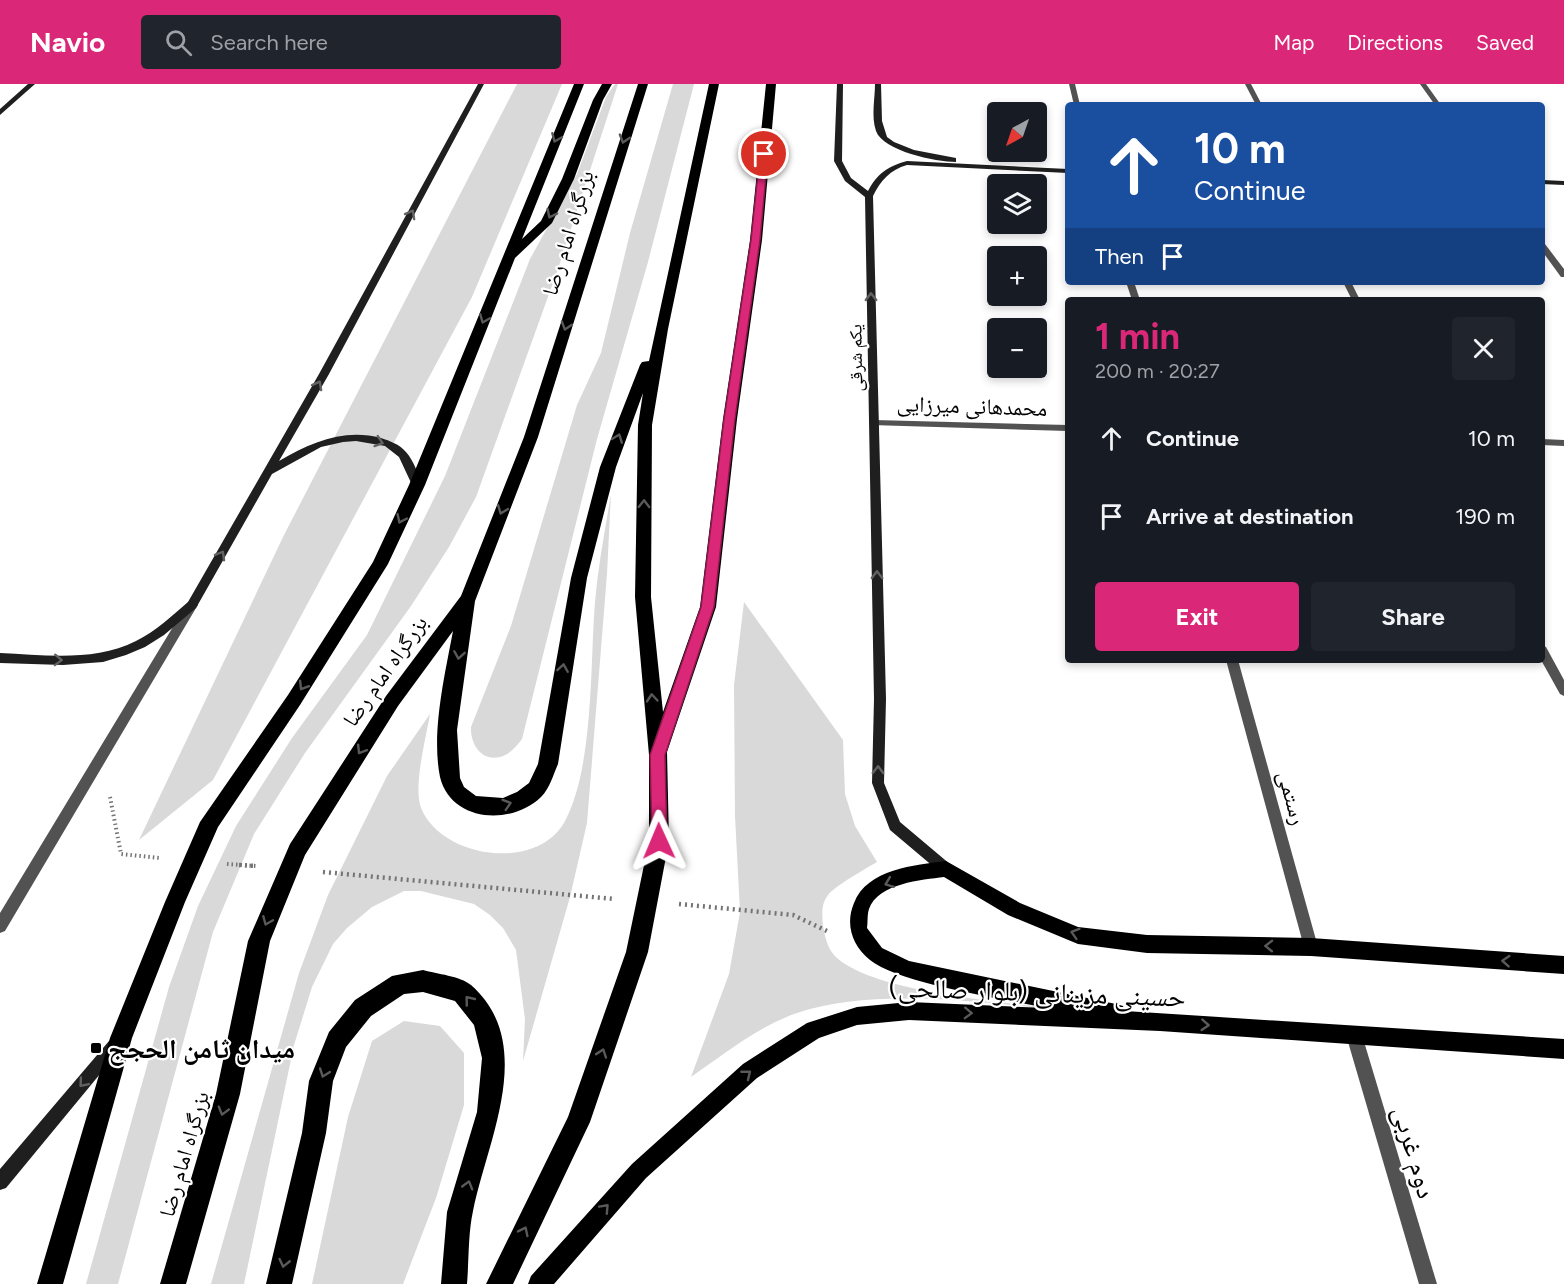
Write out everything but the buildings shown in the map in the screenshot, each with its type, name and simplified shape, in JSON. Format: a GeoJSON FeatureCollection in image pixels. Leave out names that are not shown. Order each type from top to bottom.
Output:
{"type":"FeatureCollection","features":[{"type":"Feature","properties":{"kind":"highway"},"geometry":{"type":"LineString","coordinates":[[50,1284],[121,1038],[175,902],[210,822],[294,700],[380,564],[417,484],[579,84]]}},
{"type":"Feature","properties":{"kind":"highway"},"geometry":{"type":"LineString","coordinates":[[509,258],[546,223],[568,179],[598,100],[607,84]]}},
{"type":"Feature","properties":{"kind":"highway","name":"بزرگراه امام رضا"},"geometry":{"type":"LineString","coordinates":[[173,1284],[228,1094],[259,941],[293,860],[392,701],[468,598],[531,437],[643,84]]}},
{"type":"Feature","properties":{"kind":"highway"},"geometry":{"type":"LineString","coordinates":[[499,1284],[578,1122],[637,952],[659,841],[658,755],[643,597],[645,425],[661,329],[714,84]]}},
{"type":"Feature","properties":{"kind":"highway"},"geometry":{"type":"LineString","coordinates":[[658,755],[708,607],[730,419],[756,240],[771,84]]}},
{"type":"Feature","properties":{"kind":"highway"},"geometry":{"type":"LineString","coordinates":[[468,598],[450,709],[447,746],[448,771],[457,793],[481,808],[507,807],[536,789],[548,764],[579,578],[608,466],[661,329]]}},
{"type":"Feature","properties":{"kind":"highway"},"geometry":{"type":"LineString","coordinates":[[279,1284],[314,1133],[321,1081],[337,1040],[363,1008],[400,984],[423,981],[462,992],[484,1020],[494,1058],[489,1112],[460,1212],[454,1284]]}},
{"type":"Feature","properties":{"kind":"main road"},"geometry":{"type":"LineString","coordinates":[[0,113],[32,84]]}},
{"type":"Feature","properties":{"kind":"main road"},"geometry":{"type":"LineString","coordinates":[[0,658],[87,661],[124,652],[159,633],[192,606],[268,474],[481,84]]}},
{"type":"Feature","properties":{"kind":"main road"},"geometry":{"type":"LineString","coordinates":[[840,84],[838,160],[848,179],[869,196],[879,177],[893,167],[907,163],[1065,171]]}},
{"type":"Feature","properties":{"kind":"main road"},"geometry":{"type":"LineString","coordinates":[[878,84],[880,132],[885,141],[900,148],[993,169]]}},
{"type":"Feature","properties":{"kind":"main road"},"geometry":{"type":"LineString","coordinates":[[1545,182],[1564,183]]}},
{"type":"Feature","properties":{"kind":"main road","name":"یکم شرقی"},"geometry":{"type":"LineString","coordinates":[[869,196],[880,699],[878,783],[895,826],[946,868]]}},
{"type":"Feature","properties":{"kind":"main road"},"geometry":{"type":"LineString","coordinates":[[268,474],[299,452],[322,442],[356,437],[383,441],[402,454],[417,484]]}},
{"type":"Feature","properties":{"kind":"main road"},"geometry":{"type":"LineString","coordinates":[[1160,1022],[907,969],[876,954],[858,930],[862,903],[878,887],[908,875],[946,868],[1014,909],[1078,935],[1147,944],[1311,947],[1564,965]]}},
{"type":"Feature","properties":{"kind":"main road","name":"حسینی مزینانی (بلوار صالحی)"},"geometry":{"type":"LineString","coordinates":[[539,1284],[639,1172],[702,1112],[750,1071],[814,1030],[857,1016],[909,1011],[1160,1022],[1564,1049]]}},
{"type":"Feature","properties":{"kind":"main road"},"geometry":{"type":"LineString","coordinates":[[0,1182],[121,1038]]}},
{"type":"Feature","properties":{"kind":"street"},"geometry":{"type":"LineString","coordinates":[[1072,84],[1076,102]]}},
{"type":"Feature","properties":{"kind":"street"},"geometry":{"type":"LineString","coordinates":[[1248,84],[1257,102]]}},
{"type":"Feature","properties":{"kind":"street"},"geometry":{"type":"LineString","coordinates":[[1423,84],[1436,102]]}},
{"type":"Feature","properties":{"kind":"street"},"geometry":{"type":"LineString","coordinates":[[1545,250],[1564,275]]}},
{"type":"Feature","properties":{"kind":"street","name":"محمدهانی میرزایی"},"geometry":{"type":"LineString","coordinates":[[874,423],[1065,428]]}},
{"type":"Feature","properties":{"kind":"street"},"geometry":{"type":"LineString","coordinates":[[1545,442],[1564,443]]}},
{"type":"Feature","properties":{"kind":"street"},"geometry":{"type":"LineString","coordinates":[[0,926],[192,606]]}},
{"type":"Feature","properties":{"kind":"street"},"geometry":{"type":"LineString","coordinates":[[1545,656],[1564,691]]}},
{"type":"Feature","properties":{"kind":"street","name":"رستمی"},"geometry":{"type":"LineString","coordinates":[[1233,663],[1311,947]]}},
{"type":"Feature","properties":{"kind":"street","name":"دوم غربی"},"geometry":{"type":"LineString","coordinates":[[1354,1035],[1428,1284]]}},
{"type":"Feature","properties":{"kind":"path"},"geometry":{"type":"LineString","coordinates":[[103,755],[121,854],[168,859]]}},
{"type":"Feature","properties":{"kind":"path"},"geometry":{"type":"LineString","coordinates":[[216,863],[263,867]]}},
{"type":"Feature","properties":{"kind":"path"},"geometry":{"type":"LineString","coordinates":[[322,872],[616,899]]}},
{"type":"Feature","properties":{"kind":"path"},"geometry":{"type":"LineString","coordinates":[[675,904],[793,915]]}},
{"type":"Feature","properties":{"kind":"shaded area"},"geometry":{"type":"Polygon","coordinates":[[[517,84],[562,84],[472,297],[213,780],[139,840],[284,535],[517,84]]]}},
{"type":"Feature","properties":{"kind":"shaded area"},"geometry":{"type":"Polygon","coordinates":[[[615,84],[618,84],[558,269],[476,497],[449,547],[411,606],[305,753],[254,834],[213,932],[118,1284],[86,1284],[169,987],[198,906],[236,826],[292,738],[367,635],[445,476],[530,259],[577,174],[606,97],[615,84]]]}},
{"type":"Feature","properties":{"kind":"shaded area"},"geometry":{"type":"Polygon","coordinates":[[[673,84],[694,84],[648,262],[597,439],[522,739],[507,754],[500,757],[487,757],[475,745],[471,727],[511,626],[577,405],[601,353],[630,233],[673,84]]]}},
{"type":"Feature","properties":{"kind":"shaded area","name":"میدان ثامن الحجج"},"geometry":{"type":"Polygon","coordinates":[[[611,494],[607,574],[587,823],[570,897],[523,1061],[525,1019],[516,950],[503,928],[474,904],[421,891],[404,891],[372,907],[347,928],[333,944],[312,987],[294,1045],[244,1284],[211,1284],[299,973],[328,895],[387,776],[430,714],[421,762],[419,799],[421,808],[432,825],[449,839],[469,848],[491,853],[513,853],[534,848],[552,837],[565,821],[574,798],[586,744],[596,588],[611,494]]]}},
{"type":"Feature","properties":{"kind":"shaded area"},"geometry":{"type":"Polygon","coordinates":[[[744,602],[843,740],[845,794],[855,826],[877,862],[837,887],[824,902],[823,926],[828,945],[834,955],[853,969],[881,980],[915,989],[952,996],[1085,1012],[939,999],[864,1000],[829,1005],[797,1013],[769,1025],[691,1077],[729,974],[740,912],[735,816],[734,685],[744,602]]]}},
{"type":"Feature","properties":{"kind":"shaded area"},"geometry":{"type":"Polygon","coordinates":[[[404,1021],[440,1026],[464,1053],[464,1105],[436,1198],[403,1284],[312,1284],[348,1117],[372,1041],[404,1021]]]}},
{"type":"Feature","properties":{"kind":"place","name":"میدان ثامن الحجج"},"geometry":{"type":"Point","coordinates":[96,1048]}},
{"type":"Feature","properties":{"kind":"route"},"geometry":{"type":"LineString","coordinates":[[659,841],[658,755],[708,607],[730,419],[756,240],[764,154]]}}]}
